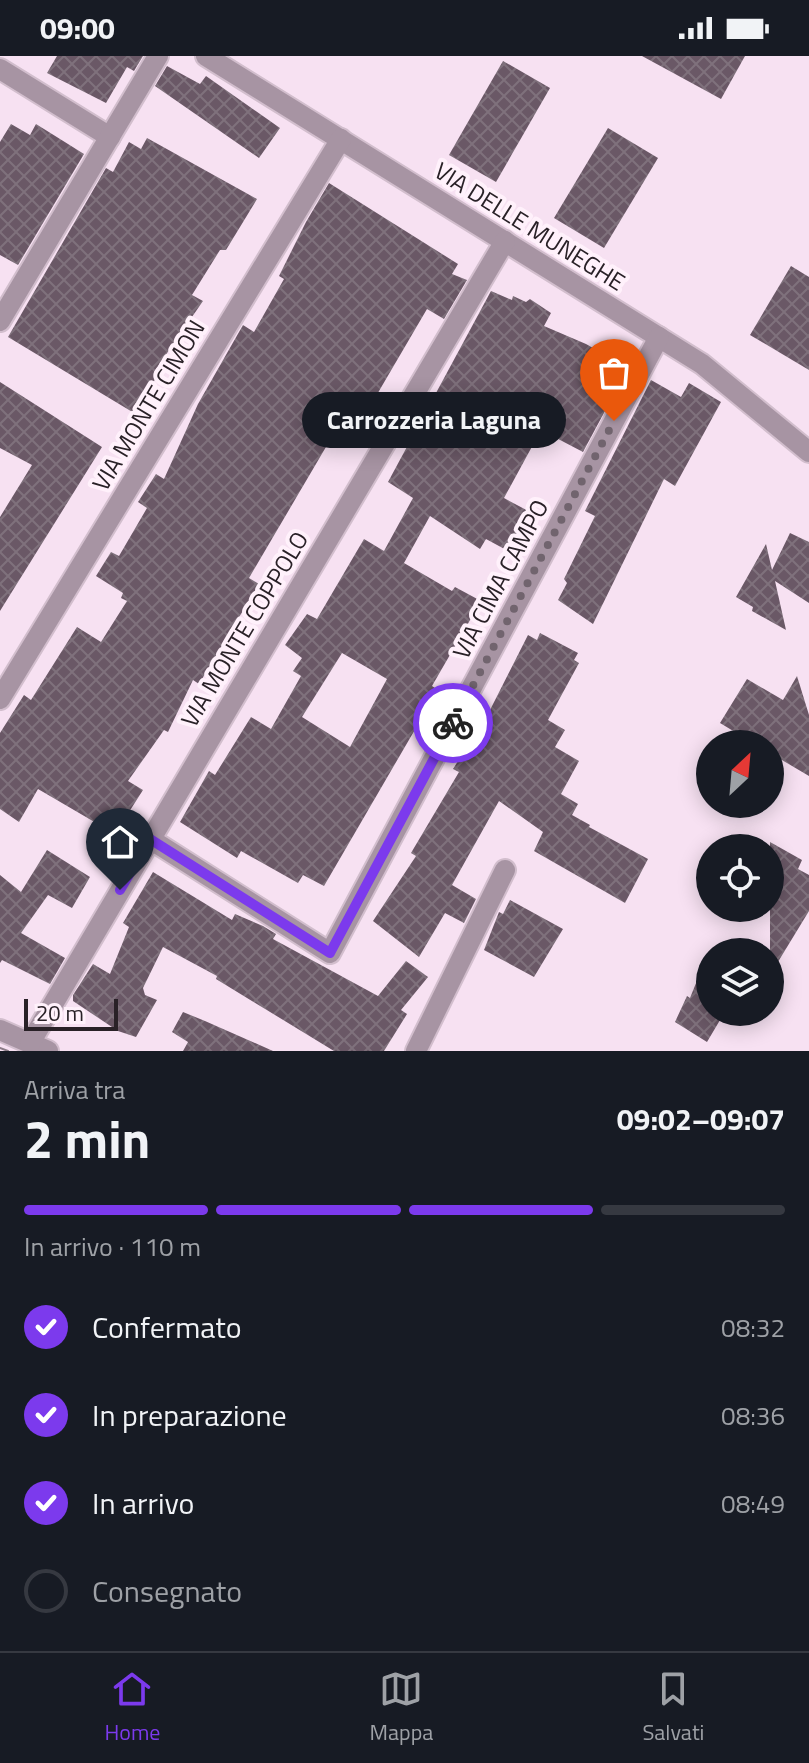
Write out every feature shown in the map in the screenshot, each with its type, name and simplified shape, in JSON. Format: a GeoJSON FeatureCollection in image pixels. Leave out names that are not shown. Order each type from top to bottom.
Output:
{"type":"FeatureCollection","features":[{"type":"Feature","properties":{"kind":"street"},"geometry":{"type":"LineString","coordinates":[[0,321],[158,56]]}},
{"type":"Feature","properties":{"kind":"street","name":"VIA DELLE MUNEGHE"},"geometry":{"type":"LineString","coordinates":[[210,57],[659,337],[736,390],[809,452]]}},
{"type":"Feature","properties":{"kind":"street"},"geometry":{"type":"LineString","coordinates":[[0,69],[110,137]]}},
{"type":"Feature","properties":{"kind":"street","name":"VIA MONTE CIMON"},"geometry":{"type":"LineString","coordinates":[[0,699],[341,139]]}},
{"type":"Feature","properties":{"kind":"street","name":"VIA MONTE COPPOLO"},"geometry":{"type":"LineString","coordinates":[[39,1047],[150,839],[505,241]]}},
{"type":"Feature","properties":{"kind":"street","name":"VIA CIMA CAMPO"},"geometry":{"type":"LineString","coordinates":[[150,839],[330,953],[659,337]]}},
{"type":"Feature","properties":{"kind":"street"},"geometry":{"type":"LineString","coordinates":[[416,1051],[505,870]]}},
{"type":"Feature","properties":{"kind":"street"},"geometry":{"type":"LineString","coordinates":[[0,1030],[39,1047]]}},
{"type":"Feature","properties":{"kind":"building"},"geometry":{"type":"Polygon","coordinates":[[[57,56],[143,56],[134,71],[127,67],[106,103],[47,73],[57,56]]]}},
{"type":"Feature","properties":{"kind":"building"},"geometry":{"type":"Polygon","coordinates":[[[642,56],[745,56],[721,99],[642,56]]]}},
{"type":"Feature","properties":{"kind":"building"},"geometry":{"type":"Polygon","coordinates":[[[503,61],[550,88],[496,182],[449,155],[503,61]]]}},
{"type":"Feature","properties":{"kind":"building"},"geometry":{"type":"Polygon","coordinates":[[[167,66],[200,84],[206,76],[280,128],[259,158],[155,86],[167,66]]]}},
{"type":"Feature","properties":{"kind":"building"},"geometry":{"type":"Polygon","coordinates":[[[11,124],[30,135],[36,124],[84,154],[18,265],[0,255],[0,142],[11,124]]]}},
{"type":"Feature","properties":{"kind":"building"},"geometry":{"type":"Polygon","coordinates":[[[608,128],[658,158],[604,248],[554,218],[608,128]]]}},
{"type":"Feature","properties":{"kind":"building"},"geometry":{"type":"Polygon","coordinates":[[[147,138],[257,199],[226,250],[220,250],[192,295],[203,301],[154,372],[158,375],[134,413],[8,337],[106,168],[113,172],[129,142],[141,149],[147,138]]]}},
{"type":"Feature","properties":{"kind":"building"},"geometry":{"type":"Polygon","coordinates":[[[329,183],[458,264],[452,274],[467,280],[444,319],[427,309],[348,444],[333,435],[249,578],[259,584],[199,684],[193,680],[168,732],[164,730],[128,781],[143,790],[115,834],[38,789],[19,822],[0,809],[0,733],[24,695],[31,700],[77,627],[101,642],[127,601],[121,598],[123,593],[96,576],[111,552],[119,556],[147,508],[138,502],[156,474],[164,479],[198,404],[243,325],[254,332],[284,279],[279,276],[306,222],[329,183]]]}},
{"type":"Feature","properties":{"kind":"building"},"geometry":{"type":"Polygon","coordinates":[[[791,266],[809,277],[809,370],[750,335],[791,266]]]}},
{"type":"Feature","properties":{"kind":"building"},"geometry":{"type":"Polygon","coordinates":[[[491,291],[512,300],[513,296],[526,302],[530,299],[551,313],[544,326],[586,344],[628,368],[583,452],[541,430],[504,498],[532,513],[510,552],[486,539],[480,549],[430,516],[404,563],[452,591],[455,587],[481,601],[432,686],[438,690],[324,886],[303,875],[298,883],[241,851],[237,858],[180,822],[209,771],[215,775],[251,717],[271,729],[301,676],[293,671],[302,658],[285,645],[307,614],[317,619],[364,539],[384,551],[413,498],[388,482],[491,291]],[[342,653],[302,717],[350,747],[387,679],[342,653]]]}},
{"type":"Feature","properties":{"kind":"building"},"geometry":{"type":"Polygon","coordinates":[[[651,380],[681,397],[689,383],[721,402],[675,486],[664,479],[593,624],[558,600],[567,583],[564,579],[595,516],[585,511],[651,380]]]}},
{"type":"Feature","properties":{"kind":"building"},"geometry":{"type":"Polygon","coordinates":[[[0,382],[102,447],[0,611],[0,517],[32,465],[0,448],[0,382]]]}},
{"type":"Feature","properties":{"kind":"building"},"geometry":{"type":"Polygon","coordinates":[[[790,533],[809,542],[809,603],[775,581],[786,630],[752,611],[753,607],[736,597],[766,544],[772,570],[790,533]]]}},
{"type":"Feature","properties":{"kind":"building"},"geometry":{"type":"Polygon","coordinates":[[[540,633],[578,653],[574,660],[579,663],[548,720],[565,730],[555,747],[579,761],[561,794],[578,804],[572,815],[648,859],[625,903],[534,851],[543,832],[499,801],[452,885],[476,899],[464,923],[445,913],[419,957],[373,921],[416,856],[411,853],[459,772],[453,769],[489,712],[528,635],[537,640],[540,633]]]}},
{"type":"Feature","properties":{"kind":"building"},"geometry":{"type":"Polygon","coordinates":[[[797,676],[809,715],[809,776],[784,761],[784,730],[732,730],[720,723],[747,679],[783,700],[797,676]]]}},
{"type":"Feature","properties":{"kind":"building"},"geometry":{"type":"Polygon","coordinates":[[[47,850],[90,877],[72,908],[48,895],[21,933],[65,958],[50,984],[2,960],[0,963],[0,875],[21,892],[47,850]]]}},
{"type":"Feature","properties":{"kind":"building"},"geometry":{"type":"Polygon","coordinates":[[[784,850],[802,860],[798,869],[809,875],[809,911],[784,952],[784,938],[770,938],[770,922],[784,922],[784,850]]]}},
{"type":"Feature","properties":{"kind":"building"},"geometry":{"type":"Polygon","coordinates":[[[153,872],[232,920],[235,914],[263,926],[276,934],[273,939],[378,996],[406,961],[428,977],[401,1010],[407,1014],[384,1051],[334,1051],[216,979],[217,976],[163,947],[143,988],[145,995],[157,1000],[136,1037],[118,1031],[73,1001],[73,995],[93,964],[110,974],[129,927],[123,923],[153,872]]]}},
{"type":"Feature","properties":{"kind":"building"},"geometry":{"type":"Polygon","coordinates":[[[510,900],[563,929],[534,977],[484,950],[499,912],[503,914],[510,900]]]}},
{"type":"Feature","properties":{"kind":"building"},"geometry":{"type":"Polygon","coordinates":[[[696,983],[696,1026],[716,1026],[707,1042],[675,1022],[687,996],[690,998],[696,983]]]}},
{"type":"Feature","properties":{"kind":"building"},"geometry":{"type":"Polygon","coordinates":[[[183,1012],[273,1051],[183,1051],[188,1042],[172,1032],[183,1012]]]}},
{"type":"Feature","properties":{"kind":"tram line"},"geometry":{"type":"LineString","coordinates":[[0,1048],[8,1051]]}},
{"type":"Feature","properties":{"kind":"way so far"},"geometry":{"type":"LineString","coordinates":[[453,723],[614,421]]}},
{"type":"Feature","properties":{"kind":"place","name":"Carrozzeria Laguna"},"geometry":{"type":"Point","coordinates":[614,421]}},
{"type":"Feature","properties":{"kind":"route"},"geometry":{"type":"LineString","coordinates":[[120,890],[150,839],[330,953],[453,723]]}}]}
